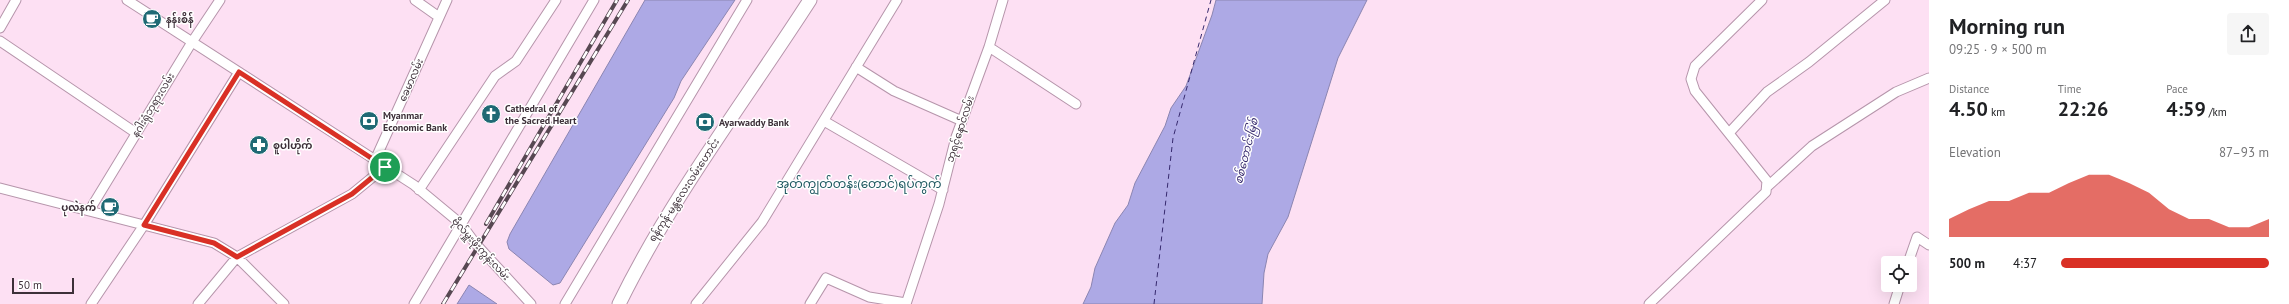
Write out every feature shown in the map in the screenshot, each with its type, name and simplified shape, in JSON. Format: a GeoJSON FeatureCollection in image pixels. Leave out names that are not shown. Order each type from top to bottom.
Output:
{"type":"FeatureCollection","features":[{"type":"Feature","properties":{"kind":"highway","name":"ရန်ကုန်-မန္တလေးလမ်းဟောင်း"},"geometry":{"type":"LineString","coordinates":[[619,304],[652,240],[694,172],[810,0]]}},
{"type":"Feature","properties":{"kind":"street"},"geometry":{"type":"LineString","coordinates":[[0,28],[16,0]]}},
{"type":"Feature","properties":{"kind":"street","name":"ဗိုလ်မှူးဖိုးကွန်းလမ်း"},"geometry":{"type":"LineString","coordinates":[[127,0],[419,190],[461,224],[475,243],[531,304]]}},
{"type":"Feature","properties":{"kind":"street","name":"နဂါးရုံဘုရားလမ်း"},"geometry":{"type":"LineString","coordinates":[[89,211],[192,42],[220,0]]}},
{"type":"Feature","properties":{"kind":"street"},"geometry":{"type":"LineString","coordinates":[[415,0],[439,17]]}},
{"type":"Feature","properties":{"kind":"street","name":"ခေမာလမ်း"},"geometry":{"type":"LineString","coordinates":[[375,160],[447,0]]}},
{"type":"Feature","properties":{"kind":"street"},"geometry":{"type":"LineString","coordinates":[[419,190],[495,76],[516,61],[556,0]]}},
{"type":"Feature","properties":{"kind":"street"},"geometry":{"type":"LineString","coordinates":[[414,304],[594,0]]}},
{"type":"Feature","properties":{"kind":"street"},"geometry":{"type":"LineString","coordinates":[[565,304],[747,0]]}},
{"type":"Feature","properties":{"kind":"street"},"geometry":{"type":"LineString","coordinates":[[696,304],[762,222],[897,0]]}},
{"type":"Feature","properties":{"kind":"street","name":"ဘုရင့်နောင်လမ်း"},"geometry":{"type":"LineString","coordinates":[[906,304],[942,190],[962,120],[989,47],[1003,0]]}},
{"type":"Feature","properties":{"kind":"street"},"geometry":{"type":"LineString","coordinates":[[1650,304],[1759,201],[1766,192],[1767,181],[1695,91],[1691,79],[1695,66],[1762,0]]}},
{"type":"Feature","properties":{"kind":"street"},"geometry":{"type":"LineString","coordinates":[[1728,133],[1767,92],[1809,62],[1885,0]]}},
{"type":"Feature","properties":{"kind":"street"},"geometry":{"type":"LineString","coordinates":[[0,41],[136,133]]}},
{"type":"Feature","properties":{"kind":"street"},"geometry":{"type":"LineString","coordinates":[[989,47],[1076,104]]}},
{"type":"Feature","properties":{"kind":"street"},"geometry":{"type":"LineString","coordinates":[[856,67],[894,91],[928,107],[962,120]]}},
{"type":"Feature","properties":{"kind":"street"},"geometry":{"type":"LineString","coordinates":[[91,304],[144,225],[239,72]]}},
{"type":"Feature","properties":{"kind":"street"},"geometry":{"type":"LineString","coordinates":[[1767,187],[1812,146],[1896,92],[1929,78]]}},
{"type":"Feature","properties":{"kind":"street"},"geometry":{"type":"LineString","coordinates":[[824,120],[942,190]]}},
{"type":"Feature","properties":{"kind":"street"},"geometry":{"type":"LineString","coordinates":[[198,304],[237,257],[352,194],[385,167]]}},
{"type":"Feature","properties":{"kind":"street"},"geometry":{"type":"LineString","coordinates":[[0,188],[214,243],[237,257],[283,303]]}},
{"type":"Feature","properties":{"kind":"street"},"geometry":{"type":"LineString","coordinates":[[1910,256],[1917,237],[1929,244]]}},
{"type":"Feature","properties":{"kind":"street"},"geometry":{"type":"LineString","coordinates":[[810,304],[826,278],[869,297],[906,304]]}},
{"type":"Feature","properties":{"kind":"street"},"geometry":{"type":"LineString","coordinates":[[1894,304],[1898,292]]}},
{"type":"Feature","properties":{"kind":"water"},"geometry":{"type":"Polygon","coordinates":[[[645,0],[735,0],[681,81],[674,98],[560,283],[553,285],[509,249],[507,242],[510,234],[645,0]]]}},
{"type":"Feature","properties":{"kind":"water","name":"စစ်တောင်းမြစ်"},"geometry":{"type":"Polygon","coordinates":[[[1216,0],[1367,0],[1338,58],[1288,217],[1268,254],[1264,273],[1262,304],[1083,304],[1091,287],[1095,268],[1115,223],[1128,205],[1135,183],[1165,126],[1171,108],[1186,86],[1216,0]]]}},
{"type":"Feature","properties":{"kind":"water"},"geometry":{"type":"Polygon","coordinates":[[[469,285],[497,304],[457,304],[469,285]]]}},
{"type":"Feature","properties":{"kind":"ferry route"},"geometry":{"type":"LineString","coordinates":[[1154,304],[1173,138],[1211,0]]}},
{"type":"Feature","properties":{"kind":"railway"},"geometry":{"type":"LineString","coordinates":[[486,224],[617,0]]}},
{"type":"Feature","properties":{"kind":"railway"},"geometry":{"type":"LineString","coordinates":[[443,304],[628,0]]}},
{"type":"Feature","properties":{"kind":"place","name":"နန်းစိန်"},"geometry":{"type":"Point","coordinates":[152,19]}},
{"type":"Feature","properties":{"kind":"place","name":"Cathedral of the Sacred Heart"},"geometry":{"type":"Point","coordinates":[491,114]}},
{"type":"Feature","properties":{"kind":"place","name":"Myanmar Economic Bank"},"geometry":{"type":"Point","coordinates":[369,121]}},
{"type":"Feature","properties":{"kind":"place","name":"Ayarwaddy Bank"},"geometry":{"type":"Point","coordinates":[705,122]}},
{"type":"Feature","properties":{"kind":"place","name":"စူပါဟိုက်"},"geometry":{"type":"Point","coordinates":[259,145]}},
{"type":"Feature","properties":{"kind":"place","name":"ပုလဲနက်"},"geometry":{"type":"Point","coordinates":[110,207]}},
{"type":"Feature","properties":{"kind":"district","name":"အုတ်ကျွတ်တန်း(တောင်)ရပ်ကွက်"},"geometry":{"type":"Point","coordinates":[859,183]}},
{"type":"Feature","properties":{"kind":"route"},"geometry":{"type":"LineString","coordinates":[[239,72],[385,167],[352,194],[237,257],[214,243],[144,225],[239,72]]}}]}
